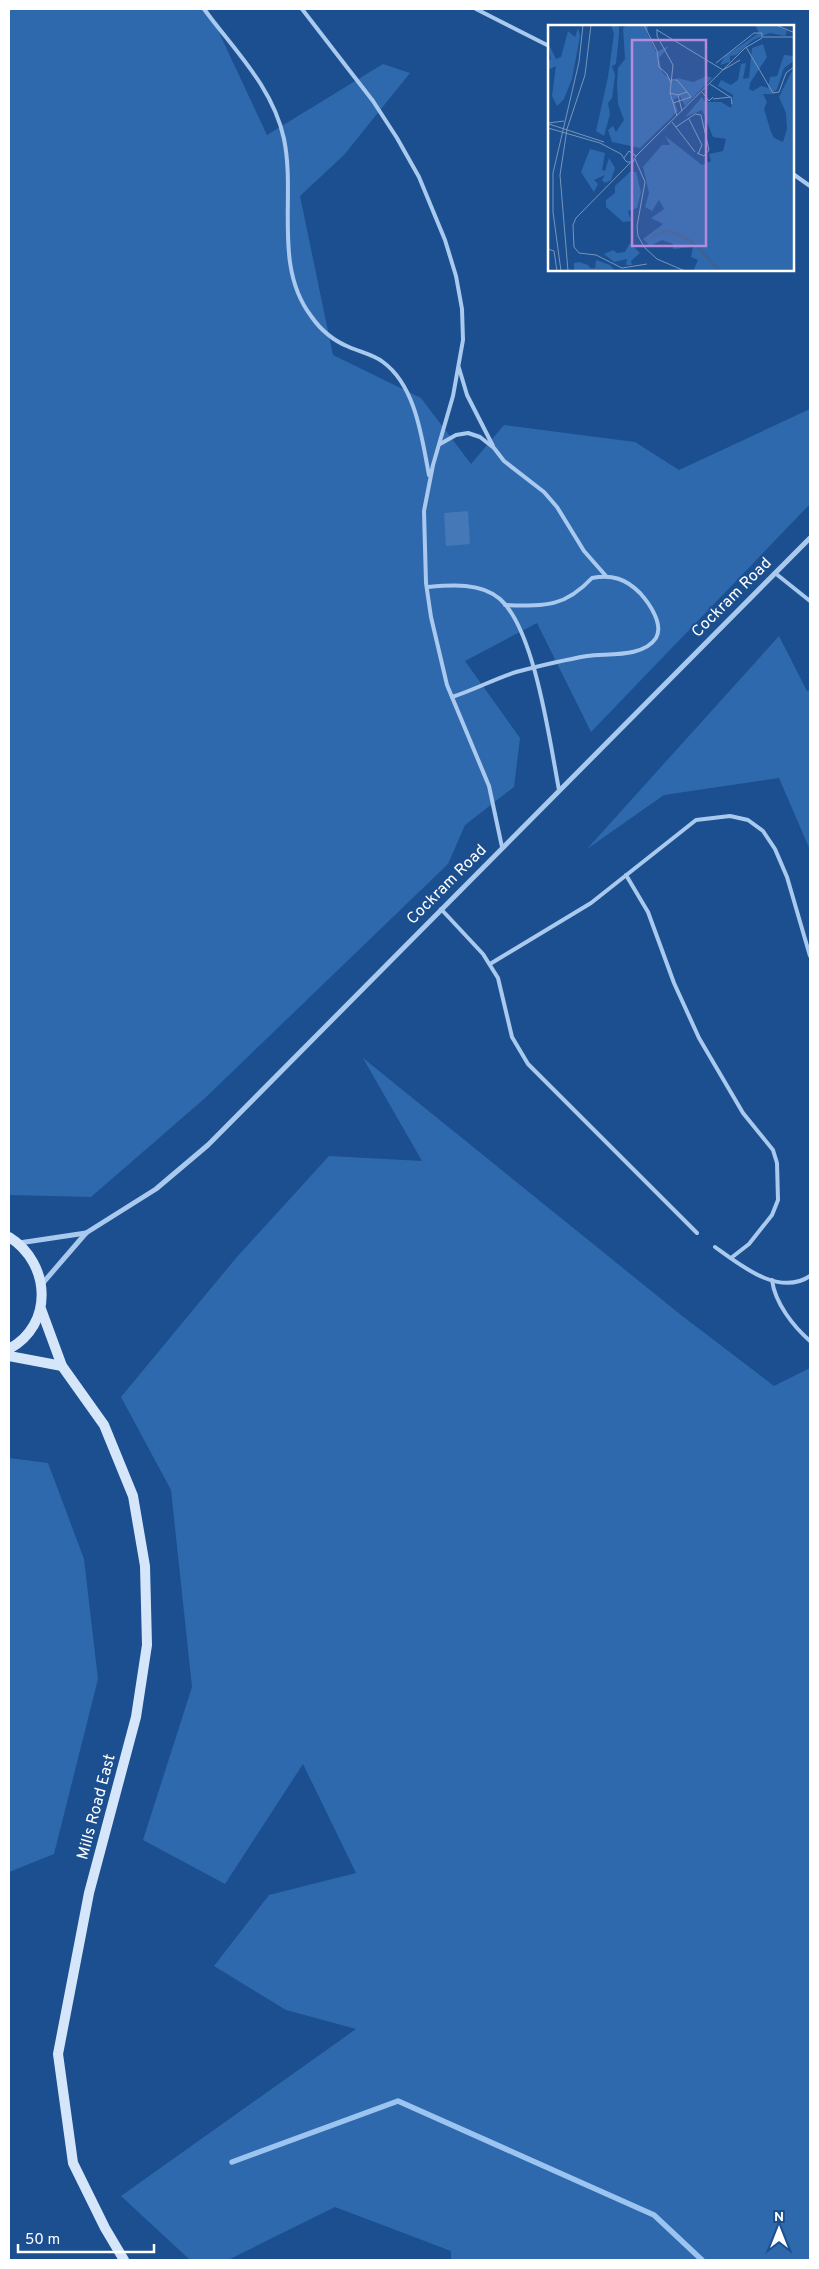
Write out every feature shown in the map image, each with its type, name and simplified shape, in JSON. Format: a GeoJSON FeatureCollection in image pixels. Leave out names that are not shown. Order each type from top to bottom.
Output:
{"type":"FeatureCollection","features":[{"type":"Feature","properties":{"kind":"main road"},"geometry":{"type":"LineString","coordinates":[[9,1238],[19,1243],[30,1255],[38,1269],[42,1284],[41,1309],[32,1328],[18,1344],[9,1349]]}},
{"type":"Feature","properties":{"kind":"main road","name":"Mills Road East"},"geometry":{"type":"LineString","coordinates":[[41,1309],[62,1366],[104,1426],[130,1487],[146,1566],[147,1645],[136,1717],[89,1894],[58,2054],[74,2163],[105,2228],[124,2260]]}},
{"type":"Feature","properties":{"kind":"main road"},"geometry":{"type":"LineString","coordinates":[[9,1356],[62,1366]]}},
{"type":"Feature","properties":{"kind":"street","name":"Cockram Road"},"geometry":{"type":"LineString","coordinates":[[42,1284],[86,1233],[156,1189],[208,1145],[810,538]]}},
{"type":"Feature","properties":{"kind":"street","name":"Cockram Road"},"geometry":{"type":"LineString","coordinates":[[19,1243],[86,1233]]}},
{"type":"Feature","properties":{"kind":"lane"},"geometry":{"type":"LineString","coordinates":[[204,9],[254,72],[266,93],[284,139],[289,198],[290,262],[301,298],[311,316],[332,338],[383,361],[394,372],[412,404],[430,478]]}},
{"type":"Feature","properties":{"kind":"lane"},"geometry":{"type":"LineString","coordinates":[[302,9],[373,101],[397,138],[419,177],[456,276],[462,309],[463,340],[447,422],[430,478],[424,511],[427,587],[441,660],[452,697],[489,786],[502,847]]}},
{"type":"Feature","properties":{"kind":"lane"},"geometry":{"type":"LineString","coordinates":[[476,9],[548,45]]}},
{"type":"Feature","properties":{"kind":"lane"},"geometry":{"type":"LineString","coordinates":[[794,175],[810,186]]}},
{"type":"Feature","properties":{"kind":"lane"},"geometry":{"type":"LineString","coordinates":[[459,366],[466,395],[494,448],[504,461],[544,492],[557,507],[584,551],[606,576]]}},
{"type":"Feature","properties":{"kind":"lane"},"geometry":{"type":"LineString","coordinates":[[439,445],[456,435],[468,433],[480,436],[494,448]]}},
{"type":"Feature","properties":{"kind":"lane"},"geometry":{"type":"LineString","coordinates":[[775,573],[810,601]]}},
{"type":"Feature","properties":{"kind":"lane"},"geometry":{"type":"LineString","coordinates":[[452,697],[515,672],[582,657],[635,651],[648,645],[656,637],[658,627],[653,610],[640,593],[621,579],[606,576],[592,578],[580,591],[568,598],[532,605],[505,605]]}},
{"type":"Feature","properties":{"kind":"lane"},"geometry":{"type":"LineString","coordinates":[[427,587],[459,586],[484,590],[500,598],[518,624],[534,668],[558,790]]}},
{"type":"Feature","properties":{"kind":"lane"},"geometry":{"type":"LineString","coordinates":[[490,964],[591,903],[696,820],[730,816],[748,820],[762,831],[775,849],[787,876],[810,956]]}},
{"type":"Feature","properties":{"kind":"lane"},"geometry":{"type":"LineString","coordinates":[[626,875],[648,912],[674,983],[700,1038],[742,1113],[772,1150],[777,1163],[778,1200],[772,1215],[750,1244],[731,1258]]}},
{"type":"Feature","properties":{"kind":"lane"},"geometry":{"type":"LineString","coordinates":[[441,909],[484,954],[498,978],[512,1037],[528,1064],[697,1234]]}},
{"type":"Feature","properties":{"kind":"lane"},"geometry":{"type":"LineString","coordinates":[[715,1247],[731,1258],[772,1280],[798,1283],[810,1276]]}},
{"type":"Feature","properties":{"kind":"lane"},"geometry":{"type":"LineString","coordinates":[[772,1280],[773,1288],[788,1316],[810,1341]]}},
{"type":"Feature","properties":{"kind":"shaded area"},"geometry":{"type":"Polygon","coordinates":[[[9,9],[208,9],[267,135],[383,64],[410,73],[344,155],[300,196],[333,355],[421,398],[471,464],[504,425],[635,442],[679,470],[810,409],[810,504],[591,732],[537,623],[465,661],[520,738],[514,787],[465,825],[448,864],[204,1099],[91,1197],[9,1195],[9,9]]]}},
{"type":"Feature","properties":{"kind":"shaded area"},"geometry":{"type":"Polygon","coordinates":[[[779,636],[807,691],[810,691],[810,850],[779,778],[664,795],[587,849],[779,636]]]}},
{"type":"Feature","properties":{"kind":"shaded area"},"geometry":{"type":"Polygon","coordinates":[[[363,1058],[681,1315],[774,1386],[810,1368],[810,2260],[451,2260],[451,2251],[335,2207],[228,2260],[190,2260],[121,2196],[356,2029],[286,2010],[214,1966],[269,1895],[356,1873],[303,1764],[225,1884],[143,1840],[192,1687],[171,1490],[121,1397],[236,1258],[329,1156],[422,1161],[363,1058]]]}},
{"type":"Feature","properties":{"kind":"shaded area"},"geometry":{"type":"Polygon","coordinates":[[[9,1458],[48,1463],[84,1559],[98,1679],[54,1854],[9,1872],[9,1458]]]}},
{"type":"Feature","properties":{"kind":"building"},"geometry":{"type":"Polygon","coordinates":[[[468,511],[470,544],[446,546],[444,513],[468,511]]]}},
{"type":"Feature","properties":{"kind":"waterway"},"geometry":{"type":"LineString","coordinates":[[232,2162],[398,2101],[654,2215],[702,2260]]}}]}
